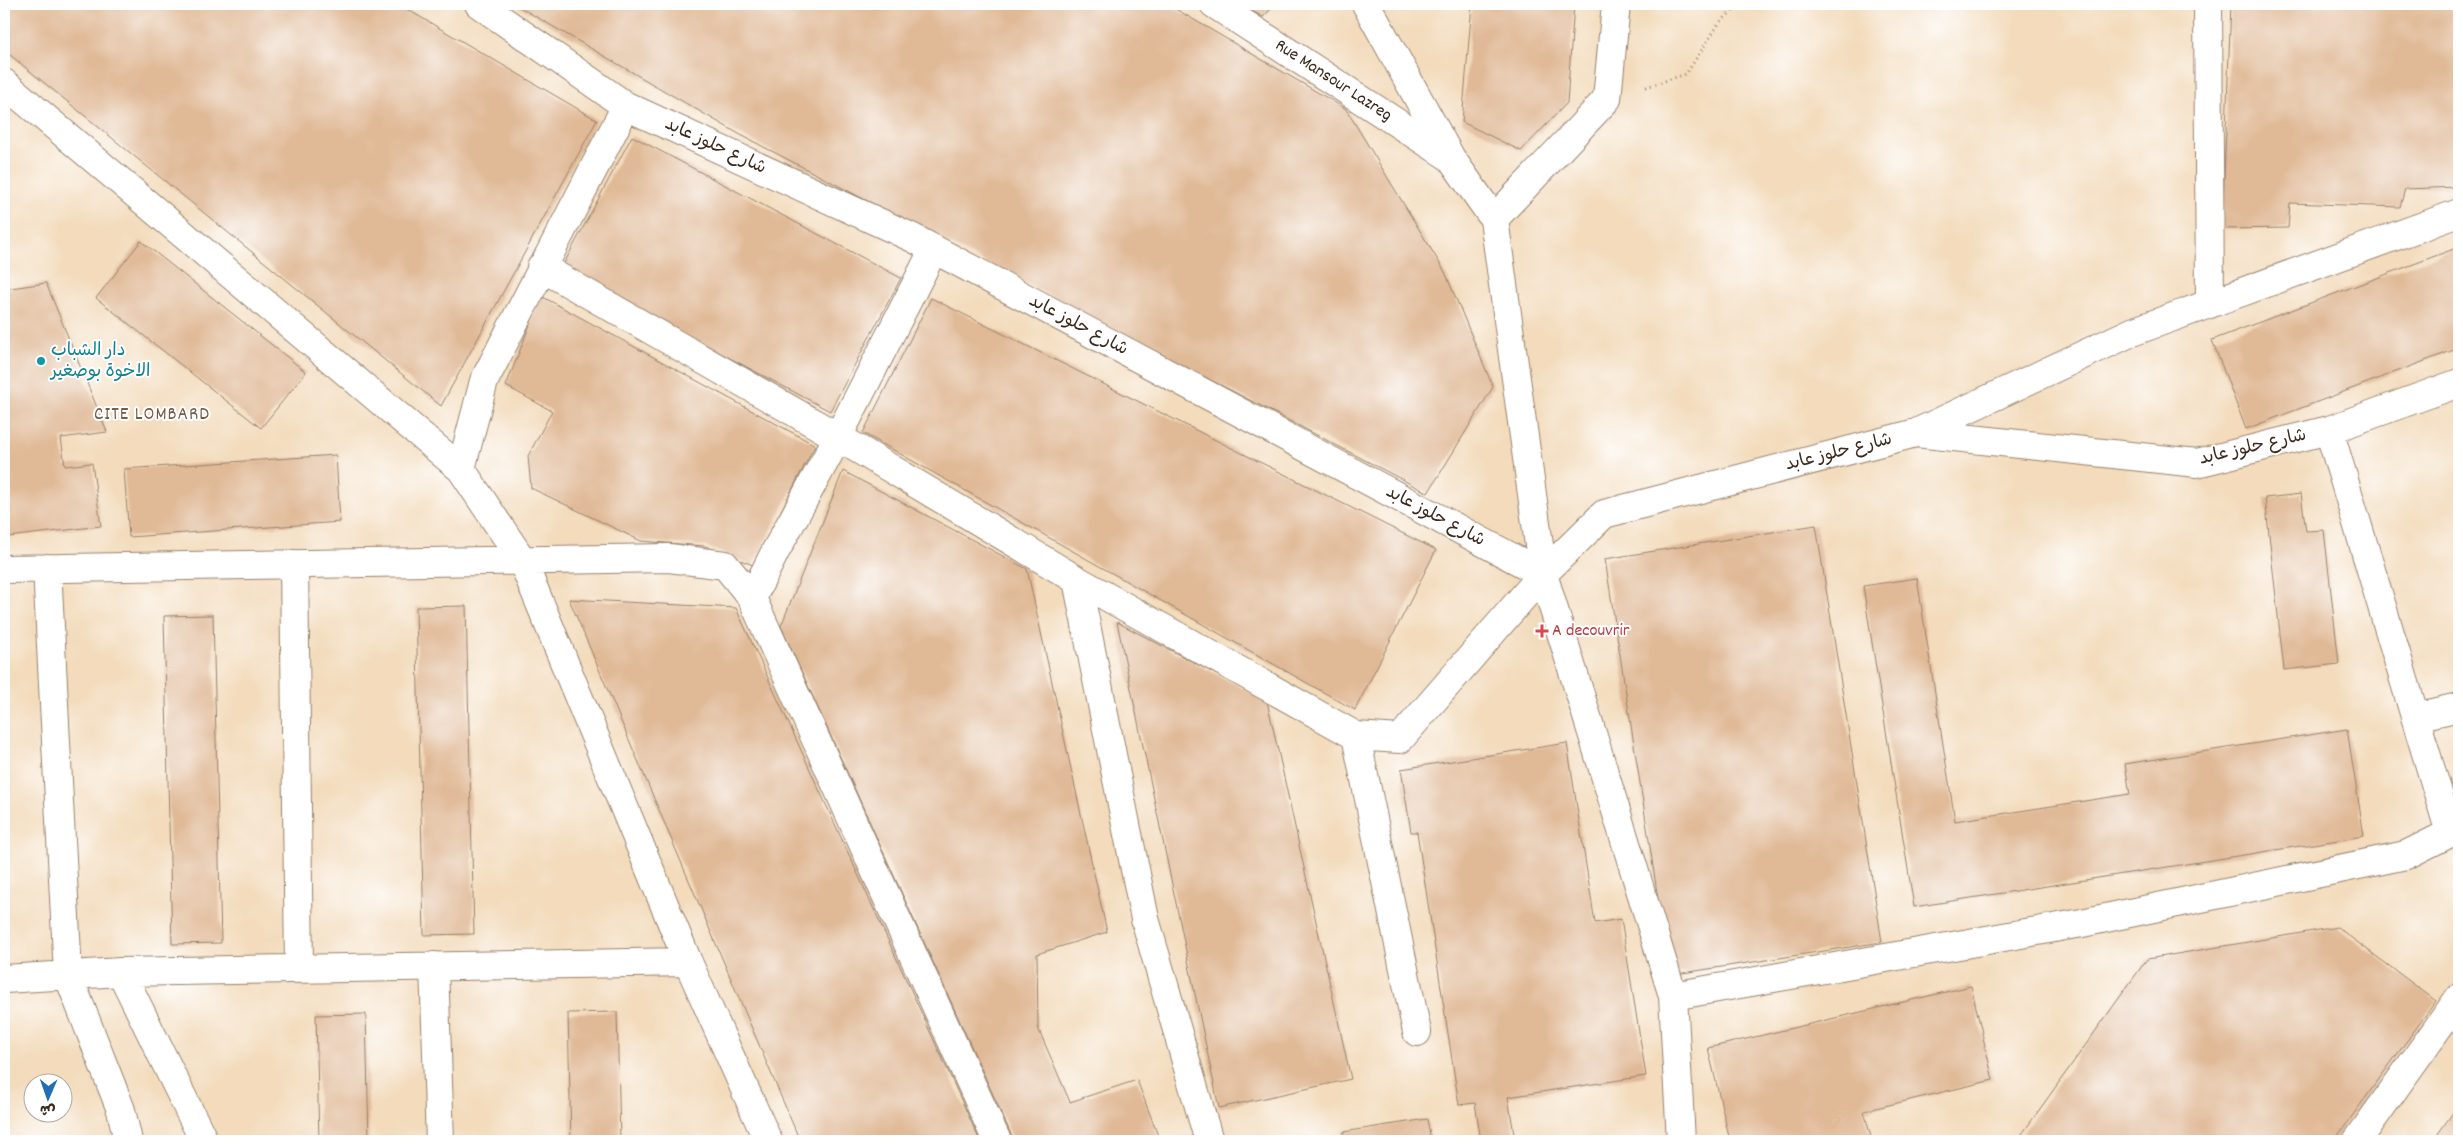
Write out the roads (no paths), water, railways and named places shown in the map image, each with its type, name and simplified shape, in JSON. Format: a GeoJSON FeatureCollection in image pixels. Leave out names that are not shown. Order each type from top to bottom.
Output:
{"type":"FeatureCollection","features":[{"type":"Feature","properties":{"kind":"street","name":"شارع حلوز عابد"},"geometry":{"type":"LineString","coordinates":[[479,4],[626,106],[934,249],[1542,574],[1604,514],[1916,433],[2197,463],[2329,430],[2459,383]]}},
{"type":"Feature","properties":{"kind":"street","name":"Rue Mansour Lazreg"},"geometry":{"type":"LineString","coordinates":[[1214,4],[1451,158]]}},
{"type":"Feature","properties":{"kind":"street"},"geometry":{"type":"LineString","coordinates":[[1366,4],[1451,158],[1494,219],[1542,574],[1673,996],[1681,1141]]}},
{"type":"Feature","properties":{"kind":"street"},"geometry":{"type":"LineString","coordinates":[[1494,219],[1607,99],[1616,4]]}},
{"type":"Feature","properties":{"kind":"street"},"geometry":{"type":"LineString","coordinates":[[2208,4],[2210,304]]}},
{"type":"Feature","properties":{"kind":"street"},"geometry":{"type":"LineString","coordinates":[[4,83],[461,469],[522,560],[688,962],[768,1141]]}},
{"type":"Feature","properties":{"kind":"street"},"geometry":{"type":"LineString","coordinates":[[461,469],[484,381],[541,267],[626,106]]}},
{"type":"Feature","properties":{"kind":"street"},"geometry":{"type":"LineString","coordinates":[[1916,433],[2132,332],[2459,213]]}},
{"type":"Feature","properties":{"kind":"street"},"geometry":{"type":"LineString","coordinates":[[752,598],[838,437],[934,249]]}},
{"type":"Feature","properties":{"kind":"street"},"geometry":{"type":"LineString","coordinates":[[541,267],[838,437],[1077,580],[1356,736],[1400,739],[1542,574]]}},
{"type":"Feature","properties":{"kind":"street"},"geometry":{"type":"LineString","coordinates":[[1673,996],[2082,923],[2406,856],[2454,828],[2415,717],[2329,430]]}},
{"type":"Feature","properties":{"kind":"street"},"geometry":{"type":"LineString","coordinates":[[4,569],[669,558],[726,565],[752,598],[996,1141]]}},
{"type":"Feature","properties":{"kind":"street"},"geometry":{"type":"LineString","coordinates":[[294,564],[299,969]]}},
{"type":"Feature","properties":{"kind":"street"},"geometry":{"type":"LineString","coordinates":[[47,568],[68,975],[121,1110],[128,1141]]}},
{"type":"Feature","properties":{"kind":"street"},"geometry":{"type":"LineString","coordinates":[[1077,580],[1145,919],[1208,1141]]}},
{"type":"Feature","properties":{"kind":"street"},"geometry":{"type":"LineString","coordinates":[[2415,717],[2459,707]]}},
{"type":"Feature","properties":{"kind":"street"},"geometry":{"type":"LineString","coordinates":[[1356,736],[1417,1032]]}},
{"type":"Feature","properties":{"kind":"street"},"geometry":{"type":"LineString","coordinates":[[4,979],[121,972],[688,962]]}},
{"type":"Feature","properties":{"kind":"street"},"geometry":{"type":"LineString","coordinates":[[434,966],[440,1141]]}},
{"type":"Feature","properties":{"kind":"street"},"geometry":{"type":"LineString","coordinates":[[121,972],[204,1141]]}},
{"type":"Feature","properties":{"kind":"street"},"geometry":{"type":"LineString","coordinates":[[2357,1141],[2459,998]]}},
{"type":"Feature","properties":{"kind":"place","name":"دار الشباب الاخوة بوصغير"},"geometry":{"type":"Point","coordinates":[41,361]}},
{"type":"Feature","properties":{"kind":"place","name":"A decouvrir"},"geometry":{"type":"Point","coordinates":[1542,631]}},
{"type":"Feature","properties":{"kind":"district","name":"CITE LOMBARD"},"geometry":{"type":"Point","coordinates":[152,415]}}]}
